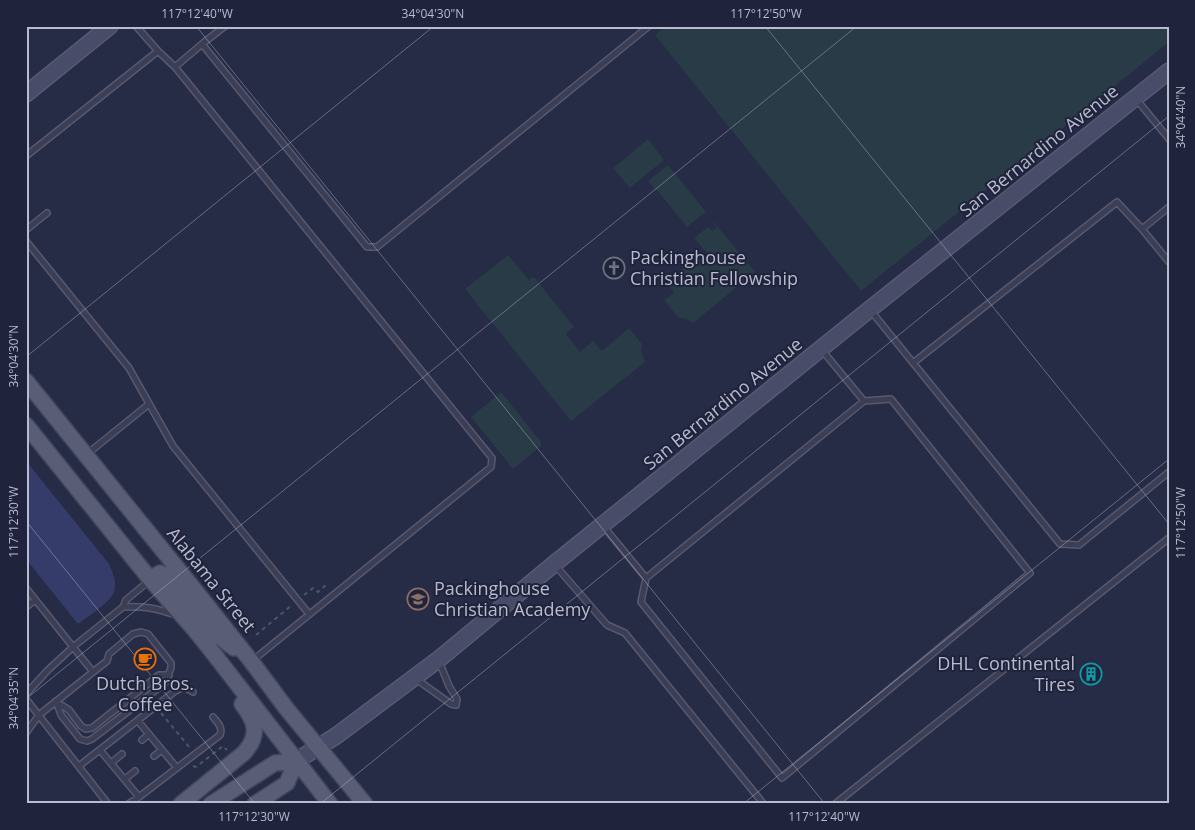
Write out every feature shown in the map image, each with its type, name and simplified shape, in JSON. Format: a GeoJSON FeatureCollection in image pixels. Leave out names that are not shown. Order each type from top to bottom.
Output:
{"type":"FeatureCollection","features":[{"type":"Feature","properties":{"kind":"main road"},"geometry":{"type":"LineString","coordinates":[[26,94],[110,26]]}},
{"type":"Feature","properties":{"kind":"main road","name":"San Bernardino Avenue"},"geometry":{"type":"LineString","coordinates":[[211,804],[275,763],[296,761],[319,747],[439,659],[870,309],[1169,71]]}},
{"type":"Feature","properties":{"kind":"main road","name":"Alabama Street"},"geometry":{"type":"LineString","coordinates":[[26,381],[190,584],[286,708],[365,804]]}},
{"type":"Feature","properties":{"kind":"main road"},"geometry":{"type":"LineString","coordinates":[[26,425],[150,580],[214,654],[330,804]]}},
{"type":"Feature","properties":{"kind":"main road"},"geometry":{"type":"LineString","coordinates":[[150,580],[160,573],[164,574],[218,636],[251,661]]}},
{"type":"Feature","properties":{"kind":"main road"},"geometry":{"type":"LineString","coordinates":[[181,804],[244,753],[250,747],[254,737],[254,724],[250,715],[218,675],[214,654]]}},
{"type":"Feature","properties":{"kind":"main road"},"geometry":{"type":"LineString","coordinates":[[255,804],[287,784],[296,761]]}},
{"type":"Feature","properties":{"kind":"lane"},"geometry":{"type":"LineString","coordinates":[[136,26],[175,67],[492,458],[492,467],[251,661]]}},
{"type":"Feature","properties":{"kind":"lane"},"geometry":{"type":"LineString","coordinates":[[175,67],[225,26]]}},
{"type":"Feature","properties":{"kind":"lane"},"geometry":{"type":"LineString","coordinates":[[202,44],[359,238],[367,247],[377,247],[648,26]]}},
{"type":"Feature","properties":{"kind":"lane"},"geometry":{"type":"LineString","coordinates":[[26,156],[158,51]]}},
{"type":"Feature","properties":{"kind":"lane"},"geometry":{"type":"LineString","coordinates":[[1135,98],[1169,139]]}},
{"type":"Feature","properties":{"kind":"lane"},"geometry":{"type":"LineString","coordinates":[[914,363],[1117,202],[1169,262]]}},
{"type":"Feature","properties":{"kind":"lane"},"geometry":{"type":"LineString","coordinates":[[1142,229],[1169,207]]}},
{"type":"Feature","properties":{"kind":"lane"},"geometry":{"type":"LineString","coordinates":[[26,230],[47,213]]}},
{"type":"Feature","properties":{"kind":"lane"},"geometry":{"type":"LineString","coordinates":[[26,241],[129,368],[173,446],[309,614]]}},
{"type":"Feature","properties":{"kind":"lane"},"geometry":{"type":"LineString","coordinates":[[870,309],[1060,544],[1079,545],[1169,472]]}},
{"type":"Feature","properties":{"kind":"lane"},"geometry":{"type":"LineString","coordinates":[[821,349],[864,402]]}},
{"type":"Feature","properties":{"kind":"lane"},"geometry":{"type":"LineString","coordinates":[[890,399],[1030,573],[782,778],[641,602],[646,578],[864,402],[890,399]]}},
{"type":"Feature","properties":{"kind":"lane"},"geometry":{"type":"LineString","coordinates":[[86,455],[149,404]]}},
{"type":"Feature","properties":{"kind":"lane"},"geometry":{"type":"LineString","coordinates":[[603,525],[646,578]]}},
{"type":"Feature","properties":{"kind":"lane"},"geometry":{"type":"LineString","coordinates":[[835,804],[1169,538]]}},
{"type":"Feature","properties":{"kind":"lane"},"geometry":{"type":"LineString","coordinates":[[554,564],[607,625],[625,633],[762,802],[759,804]]}},
{"type":"Feature","properties":{"kind":"lane"},"geometry":{"type":"LineString","coordinates":[[26,694],[73,647],[122,607],[126,600],[150,580]]}},
{"type":"Feature","properties":{"kind":"lane"},"geometry":{"type":"LineString","coordinates":[[26,588],[93,672]]}},
{"type":"Feature","properties":{"kind":"lane"},"geometry":{"type":"LineString","coordinates":[[26,607],[36,600]]}},
{"type":"Feature","properties":{"kind":"lane"},"geometry":{"type":"LineString","coordinates":[[122,607],[148,607],[184,618]]}},
{"type":"Feature","properties":{"kind":"lane"},"geometry":{"type":"LineString","coordinates":[[26,733],[40,715],[56,702],[93,672],[107,661],[109,654],[134,634],[141,632],[148,634],[171,663],[165,683],[87,741],[80,739],[61,715],[56,702]]}},
{"type":"Feature","properties":{"kind":"lane"},"geometry":{"type":"LineString","coordinates":[[414,677],[451,704],[456,705],[457,699],[449,686],[439,659]]}},
{"type":"Feature","properties":{"kind":"lane"},"geometry":{"type":"LineString","coordinates":[[56,702],[69,710],[81,726],[86,729],[92,728],[159,675],[169,674]]}},
{"type":"Feature","properties":{"kind":"lane"},"geometry":{"type":"LineString","coordinates":[[79,766],[182,688],[187,688],[193,692]]}},
{"type":"Feature","properties":{"kind":"lane"},"geometry":{"type":"LineString","coordinates":[[26,699],[108,804]]}},
{"type":"Feature","properties":{"kind":"lane"},"geometry":{"type":"LineString","coordinates":[[128,804],[220,735],[220,727],[213,717]]}},
{"type":"Feature","properties":{"kind":"lane"},"geometry":{"type":"LineString","coordinates":[[138,721],[177,768]]}},
{"type":"Feature","properties":{"kind":"lane"},"geometry":{"type":"LineString","coordinates":[[142,740],[149,734]]}},
{"type":"Feature","properties":{"kind":"lane"},"geometry":{"type":"LineString","coordinates":[[100,750],[139,797]]}},
{"type":"Feature","properties":{"kind":"lane"},"geometry":{"type":"LineString","coordinates":[[154,756],[162,750]]}},
{"type":"Feature","properties":{"kind":"lane"},"geometry":{"type":"LineString","coordinates":[[111,763],[122,754]]}},
{"type":"Feature","properties":{"kind":"lane"},"geometry":{"type":"LineString","coordinates":[[124,780],[135,771]]}},
{"type":"Feature","properties":{"kind":"path"},"geometry":{"type":"LineString","coordinates":[[160,710],[191,749],[188,753]]}},
{"type":"Feature","properties":{"kind":"path"},"geometry":{"type":"LineString","coordinates":[[190,765],[196,767],[223,746],[228,752]]}},
{"type":"Feature","properties":{"kind":"shaded area"},"geometry":{"type":"Polygon","coordinates":[[[666,26],[1169,26],[1169,42],[861,291],[655,35],[666,26]]]}},
{"type":"Feature","properties":{"kind":"shaded area"},"geometry":{"type":"Polygon","coordinates":[[[648,139],[664,160],[630,188],[613,168],[648,139]]]}},
{"type":"Feature","properties":{"kind":"shaded area"},"geometry":{"type":"Polygon","coordinates":[[[668,165],[706,212],[687,227],[648,181],[668,165]]]}},
{"type":"Feature","properties":{"kind":"shaded area"},"geometry":{"type":"Polygon","coordinates":[[[714,222],[755,272],[693,323],[678,317],[664,300],[674,293],[666,283],[687,265],[692,268],[708,254],[694,238],[708,227],[712,231],[717,227],[714,222]]]}},
{"type":"Feature","properties":{"kind":"shaded area"},"geometry":{"type":"Polygon","coordinates":[[[508,255],[529,280],[534,277],[574,327],[566,334],[580,352],[593,341],[602,351],[629,328],[642,344],[641,351],[645,362],[571,421],[465,289],[508,255]]]}},
{"type":"Feature","properties":{"kind":"shaded area"},"geometry":{"type":"Polygon","coordinates":[[[501,392],[541,442],[541,446],[513,469],[471,417],[501,392]]]}},
{"type":"Feature","properties":{"kind":"water"},"geometry":{"type":"Polygon","coordinates":[[[26,461],[109,564],[115,582],[114,593],[110,598],[78,624],[26,559],[26,461]]]}},
{"type":"Feature","properties":{"kind":"place","name":"Packinghouse Christian Fellowship"},"geometry":{"type":"Point","coordinates":[614,268]}},
{"type":"Feature","properties":{"kind":"place","name":"Packinghouse Christian Academy"},"geometry":{"type":"Point","coordinates":[418,599]}},
{"type":"Feature","properties":{"kind":"place","name":"Dutch Bros. Coffee"},"geometry":{"type":"Point","coordinates":[145,659]}},
{"type":"Feature","properties":{"kind":"place","name":"DHL Continental Tires"},"geometry":{"type":"Point","coordinates":[1091,674]}}]}
